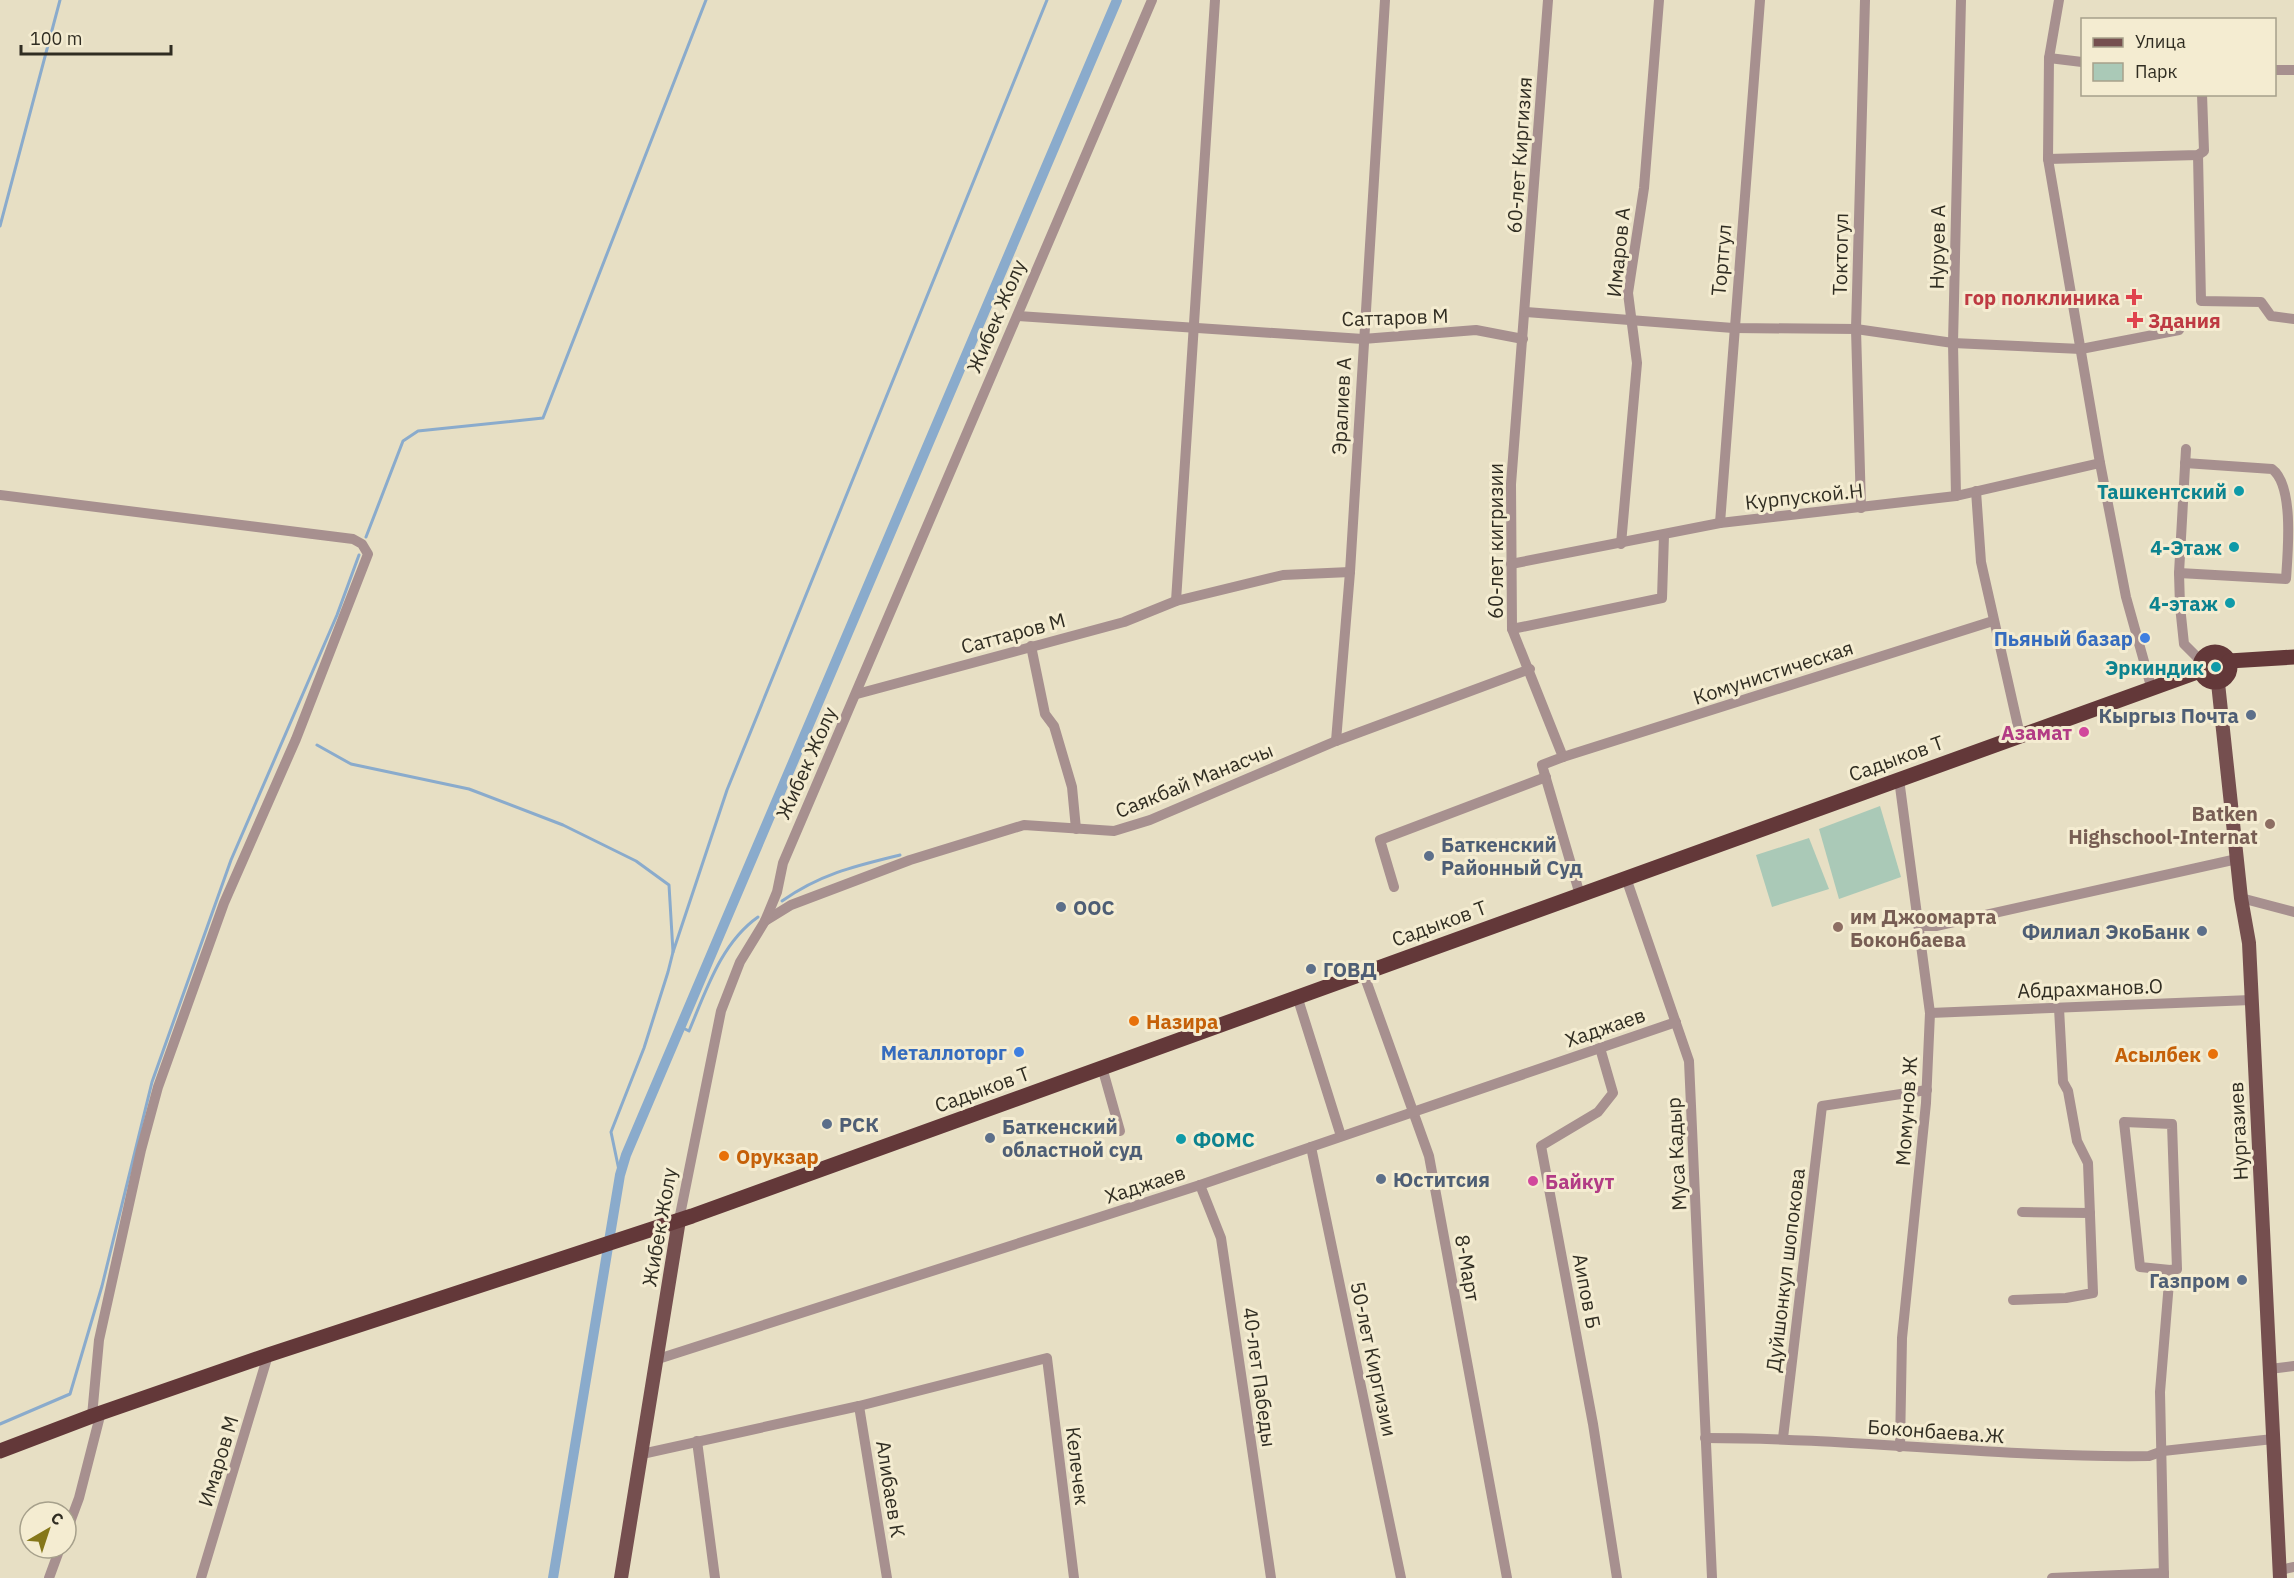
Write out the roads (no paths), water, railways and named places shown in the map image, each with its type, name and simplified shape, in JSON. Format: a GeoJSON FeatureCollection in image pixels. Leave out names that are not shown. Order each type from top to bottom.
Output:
{"type":"FeatureCollection","features":[{"type":"Feature","properties":{"kind":"highway"},"geometry":{"type":"LineString","coordinates":[[2229,661],[2229,675],[2218,683],[2208,681],[2200,666],[2208,654],[2217,652],[2229,661],[2294,657]]}},
{"type":"Feature","properties":{"kind":"highway","name":"Садыков Т"},"geometry":{"type":"LineString","coordinates":[[0,1451],[97,1414],[268,1355],[686,1218],[2020,735],[2152,690],[2200,666]]}},
{"type":"Feature","properties":{"kind":"main road","name":"Нургазиев"},"geometry":{"type":"LineString","coordinates":[[2218,683],[2241,898],[2249,943],[2273,1439],[2285,1572]]}},
{"type":"Feature","properties":{"kind":"main road","name":"Жибек Жолу"},"geometry":{"type":"LineString","coordinates":[[621,1578],[658,1359],[686,1218]]}},
{"type":"Feature","properties":{"kind":"street","name":"Жибек Жолу"},"geometry":{"type":"LineString","coordinates":[[686,1218],[721,1011],[740,962],[765,921],[777,892],[783,863],[1152,0]]}},
{"type":"Feature","properties":{"kind":"street"},"geometry":{"type":"LineString","coordinates":[[1176,602],[1215,0]]}},
{"type":"Feature","properties":{"kind":"street","name":"Эралиев А"},"geometry":{"type":"LineString","coordinates":[[1336,741],[1350,572],[1385,0]]}},
{"type":"Feature","properties":{"kind":"street","name":"60-лет Киргизия"},"geometry":{"type":"LineString","coordinates":[[1523,339],[1548,0]]}},
{"type":"Feature","properties":{"kind":"street","name":"Имаров А"},"geometry":{"type":"LineString","coordinates":[[1621,544],[1637,363],[1628,293],[1644,188],[1659,0]]}},
{"type":"Feature","properties":{"kind":"street","name":"Тортгул"},"geometry":{"type":"LineString","coordinates":[[1720,523],[1733,328],[1760,0]]}},
{"type":"Feature","properties":{"kind":"street","name":"Токтогул"},"geometry":{"type":"LineString","coordinates":[[1861,508],[1856,329],[1864,0]]}},
{"type":"Feature","properties":{"kind":"street","name":"Нуруев А"},"geometry":{"type":"LineString","coordinates":[[1956,496],[1953,343],[1961,0]]}},
{"type":"Feature","properties":{"kind":"street"},"geometry":{"type":"LineString","coordinates":[[2059,0],[2049,58],[2048,159],[2100,463],[2126,597],[2152,690]]}},
{"type":"Feature","properties":{"kind":"street"},"geometry":{"type":"LineString","coordinates":[[2049,58],[2081,62]]}},
{"type":"Feature","properties":{"kind":"street"},"geometry":{"type":"LineString","coordinates":[[2276,70],[2294,70]]}},
{"type":"Feature","properties":{"kind":"street"},"geometry":{"type":"LineString","coordinates":[[2048,159],[2198,155],[2204,151],[2202,96]]}},
{"type":"Feature","properties":{"kind":"street"},"geometry":{"type":"LineString","coordinates":[[2198,155],[2201,301],[2261,302],[2271,316],[2294,319]]}},
{"type":"Feature","properties":{"kind":"street"},"geometry":{"type":"LineString","coordinates":[[1526,312],[1733,328],[1856,329],[1953,343],[2081,349],[2179,330]]}},
{"type":"Feature","properties":{"kind":"street","name":"Саттаров М"},"geometry":{"type":"LineString","coordinates":[[1018,316],[1363,339],[1476,330],[1523,339]]}},
{"type":"Feature","properties":{"kind":"street","name":"60-лет кигризии"},"geometry":{"type":"LineString","coordinates":[[1523,339],[1511,483],[1512,629],[1530,669],[1563,757]]}},
{"type":"Feature","properties":{"kind":"street"},"geometry":{"type":"LineString","coordinates":[[2186,449],[2179,573],[2184,644],[2200,666]]}},
{"type":"Feature","properties":{"kind":"street","name":"Курпуской.Н"},"geometry":{"type":"LineString","coordinates":[[1511,564],[1720,523],[1956,496],[2100,463]]}},
{"type":"Feature","properties":{"kind":"street"},"geometry":{"type":"LineString","coordinates":[[2179,573],[2286,579],[2291,501],[2283,477],[2272,469],[2185,463]]}},
{"type":"Feature","properties":{"kind":"street"},"geometry":{"type":"LineString","coordinates":[[1976,491],[1981,562],[2020,735]]}},
{"type":"Feature","properties":{"kind":"street"},"geometry":{"type":"LineString","coordinates":[[0,495],[353,539],[362,544],[368,554],[296,739],[224,903],[158,1087],[141,1150],[99,1340],[97,1414],[78,1501]]}},
{"type":"Feature","properties":{"kind":"street"},"geometry":{"type":"LineString","coordinates":[[1512,629],[1662,598],[1664,535]]}},
{"type":"Feature","properties":{"kind":"street","name":"Саттаров М"},"geometry":{"type":"LineString","coordinates":[[857,694],[1124,622],[1176,602],[1283,575],[1350,572]]}},
{"type":"Feature","properties":{"kind":"street","name":"Комунистическая"},"geometry":{"type":"LineString","coordinates":[[1563,757],[1993,621]]}},
{"type":"Feature","properties":{"kind":"street"},"geometry":{"type":"LineString","coordinates":[[1031,646],[1045,714],[1054,726],[1072,787],[1076,829]]}},
{"type":"Feature","properties":{"kind":"street","name":"Саякбай Манасчы"},"geometry":{"type":"LineString","coordinates":[[765,921],[791,905],[910,860],[1024,825],[1114,831],[1150,820],[1336,741],[1530,669]]}},
{"type":"Feature","properties":{"kind":"street"},"geometry":{"type":"LineString","coordinates":[[1563,757],[1542,765],[1580,895]]}},
{"type":"Feature","properties":{"kind":"street"},"geometry":{"type":"LineString","coordinates":[[1394,887],[1380,840],[1546,777]]}},
{"type":"Feature","properties":{"kind":"street","name":"Момунов Ж"},"geometry":{"type":"LineString","coordinates":[[1899,779],[1930,1013],[1927,1090],[1902,1338],[1900,1446]]}},
{"type":"Feature","properties":{"kind":"street"},"geometry":{"type":"LineString","coordinates":[[1919,926],[1936,926],[2047,903],[2237,859]]}},
{"type":"Feature","properties":{"kind":"street","name":"Муса Кадыр"},"geometry":{"type":"LineString","coordinates":[[1626,878],[1689,1061],[1712,1578]]}},
{"type":"Feature","properties":{"kind":"street"},"geometry":{"type":"LineString","coordinates":[[2241,898],[2294,912]]}},
{"type":"Feature","properties":{"kind":"street","name":"8-Март"},"geometry":{"type":"LineString","coordinates":[[1363,972],[1429,1156],[1507,1578]]}},
{"type":"Feature","properties":{"kind":"street"},"geometry":{"type":"LineString","coordinates":[[1297,996],[1341,1136]]}},
{"type":"Feature","properties":{"kind":"street","name":"Абдрахманов.О"},"geometry":{"type":"LineString","coordinates":[[1930,1013],[2251,1000]]}},
{"type":"Feature","properties":{"kind":"street"},"geometry":{"type":"LineString","coordinates":[[2013,1300],[2066,1298],[2093,1293],[2088,1163],[2077,1141],[2068,1091],[2063,1082],[2059,1008]]}},
{"type":"Feature","properties":{"kind":"street","name":"Хаджаев"},"geometry":{"type":"LineString","coordinates":[[658,1359],[1200,1185],[1676,1022]]}},
{"type":"Feature","properties":{"kind":"street","name":"Аипов Б"},"geometry":{"type":"LineString","coordinates":[[1600,1048],[1613,1093],[1598,1112],[1541,1146],[1593,1424],[1617,1578]]}},
{"type":"Feature","properties":{"kind":"street"},"geometry":{"type":"LineString","coordinates":[[1102,1067],[1120,1131]]}},
{"type":"Feature","properties":{"kind":"street","name":"Дуйшонкул шопокова"},"geometry":{"type":"LineString","coordinates":[[1783,1438],[1822,1106],[1927,1090]]}},
{"type":"Feature","properties":{"kind":"street"},"geometry":{"type":"LineString","coordinates":[[2124,1122],[2172,1124],[2177,1269],[2170,1270],[2140,1267],[2124,1122]]}},
{"type":"Feature","properties":{"kind":"street","name":"50-лет Киргизии"},"geometry":{"type":"LineString","coordinates":[[1311,1147],[1401,1578]]}},
{"type":"Feature","properties":{"kind":"street","name":"40-лет Пабеды"},"geometry":{"type":"LineString","coordinates":[[1200,1185],[1221,1238],[1271,1578]]}},
{"type":"Feature","properties":{"kind":"street"},"geometry":{"type":"LineString","coordinates":[[2022,1212],[2090,1213]]}},
{"type":"Feature","properties":{"kind":"street"},"geometry":{"type":"LineString","coordinates":[[2054,1578],[2164,1576],[2160,1392],[2170,1270]]}},
{"type":"Feature","properties":{"kind":"street","name":"Имаров М"},"geometry":{"type":"LineString","coordinates":[[201,1578],[268,1355]]}},
{"type":"Feature","properties":{"kind":"street","name":"Келечек"},"geometry":{"type":"LineString","coordinates":[[859,1406],[1047,1358],[1074,1578]]}},
{"type":"Feature","properties":{"kind":"street"},"geometry":{"type":"LineString","coordinates":[[2270,1369],[2294,1366]]}},
{"type":"Feature","properties":{"kind":"street"},"geometry":{"type":"LineString","coordinates":[[642,1454],[859,1406]]}},
{"type":"Feature","properties":{"kind":"street","name":"Алибаев К"},"geometry":{"type":"LineString","coordinates":[[859,1406],[887,1578]]}},
{"type":"Feature","properties":{"kind":"street","name":"Боконбаева.Ж"},"geometry":{"type":"LineString","coordinates":[[1705,1438],[1783,1438],[2063,1457],[2150,1456],[2163,1450],[2273,1439]]}},
{"type":"Feature","properties":{"kind":"street"},"geometry":{"type":"LineString","coordinates":[[697,1441],[715,1578]]}},
{"type":"Feature","properties":{"kind":"street"},"geometry":{"type":"LineString","coordinates":[[49,1578],[56,1560]]}},
{"type":"Feature","properties":{"kind":"waterway"},"geometry":{"type":"LineString","coordinates":[[0,226],[60,0]]}},
{"type":"Feature","properties":{"kind":"waterway"},"geometry":{"type":"LineString","coordinates":[[366,537],[403,441],[418,431],[543,418],[706,0]]}},
{"type":"Feature","properties":{"kind":"waterway"},"geometry":{"type":"LineString","coordinates":[[673,952],[727,790],[1047,0]]}},
{"type":"Feature","properties":{"kind":"waterway"},"geometry":{"type":"LineString","coordinates":[[553,1578],[620,1175],[626,1155],[1117,0]]}},
{"type":"Feature","properties":{"kind":"waterway"},"geometry":{"type":"LineString","coordinates":[[0,1424],[70,1394],[102,1286],[152,1082],[231,860],[337,615],[359,555]]}},
{"type":"Feature","properties":{"kind":"waterway"},"geometry":{"type":"LineString","coordinates":[[317,745],[351,764],[469,789],[563,825],[636,861],[669,885],[673,952],[644,1048],[611,1132],[620,1175]]}},
{"type":"Feature","properties":{"kind":"waterway"},"geometry":{"type":"LineString","coordinates":[[782,901],[824,877],[900,855]]}},
{"type":"Feature","properties":{"kind":"waterway"},"geometry":{"type":"LineString","coordinates":[[681,1027],[689,1031],[724,954],[745,928],[758,917]]}},
{"type":"Feature","properties":{"kind":"place","name":"гор полклиника"},"geometry":{"type":"Point","coordinates":[2134,297]}},
{"type":"Feature","properties":{"kind":"place","name":"Здания"},"geometry":{"type":"Point","coordinates":[2135,320]}},
{"type":"Feature","properties":{"kind":"place","name":"Ташкентский"},"geometry":{"type":"Point","coordinates":[2239,491]}},
{"type":"Feature","properties":{"kind":"place","name":"4-Этаж"},"geometry":{"type":"Point","coordinates":[2234,547]}},
{"type":"Feature","properties":{"kind":"place","name":"4-этаж"},"geometry":{"type":"Point","coordinates":[2230,603]}},
{"type":"Feature","properties":{"kind":"place","name":"Пьяный базар"},"geometry":{"type":"Point","coordinates":[2145,638]}},
{"type":"Feature","properties":{"kind":"place","name":"Эркиндик"},"geometry":{"type":"Point","coordinates":[2216,667]}},
{"type":"Feature","properties":{"kind":"place","name":"Кыргыз Почта"},"geometry":{"type":"Point","coordinates":[2251,715]}},
{"type":"Feature","properties":{"kind":"place","name":"Азамат"},"geometry":{"type":"Point","coordinates":[2084,732]}},
{"type":"Feature","properties":{"kind":"place","name":"Batken Highschool-Internat"},"geometry":{"type":"Point","coordinates":[2270,824]}},
{"type":"Feature","properties":{"kind":"place","name":"Баткенский Районный Суд"},"geometry":{"type":"Point","coordinates":[1429,856]}},
{"type":"Feature","properties":{"kind":"place","name":"ООС"},"geometry":{"type":"Point","coordinates":[1061,907]}},
{"type":"Feature","properties":{"kind":"place","name":"им Джоомарта Боконбаева"},"geometry":{"type":"Point","coordinates":[1838,927]}},
{"type":"Feature","properties":{"kind":"place","name":"Филиал ЭкоБанк"},"geometry":{"type":"Point","coordinates":[2202,931]}},
{"type":"Feature","properties":{"kind":"place","name":"ГОВД"},"geometry":{"type":"Point","coordinates":[1311,969]}},
{"type":"Feature","properties":{"kind":"place","name":"Назира"},"geometry":{"type":"Point","coordinates":[1134,1021]}},
{"type":"Feature","properties":{"kind":"place","name":"Металлоторг"},"geometry":{"type":"Point","coordinates":[1019,1052]}},
{"type":"Feature","properties":{"kind":"place","name":"Асылбек"},"geometry":{"type":"Point","coordinates":[2213,1054]}},
{"type":"Feature","properties":{"kind":"place","name":"РСК"},"geometry":{"type":"Point","coordinates":[827,1124]}},
{"type":"Feature","properties":{"kind":"place","name":"Баткенский областной суд"},"geometry":{"type":"Point","coordinates":[990,1138]}},
{"type":"Feature","properties":{"kind":"place","name":"ФОМС"},"geometry":{"type":"Point","coordinates":[1181,1139]}},
{"type":"Feature","properties":{"kind":"place","name":"Орукзар"},"geometry":{"type":"Point","coordinates":[724,1156]}},
{"type":"Feature","properties":{"kind":"place","name":"Юститсия"},"geometry":{"type":"Point","coordinates":[1381,1179]}},
{"type":"Feature","properties":{"kind":"place","name":"Байкут"},"geometry":{"type":"Point","coordinates":[1533,1181]}},
{"type":"Feature","properties":{"kind":"place","name":"Газпром"},"geometry":{"type":"Point","coordinates":[2242,1280]}}]}
